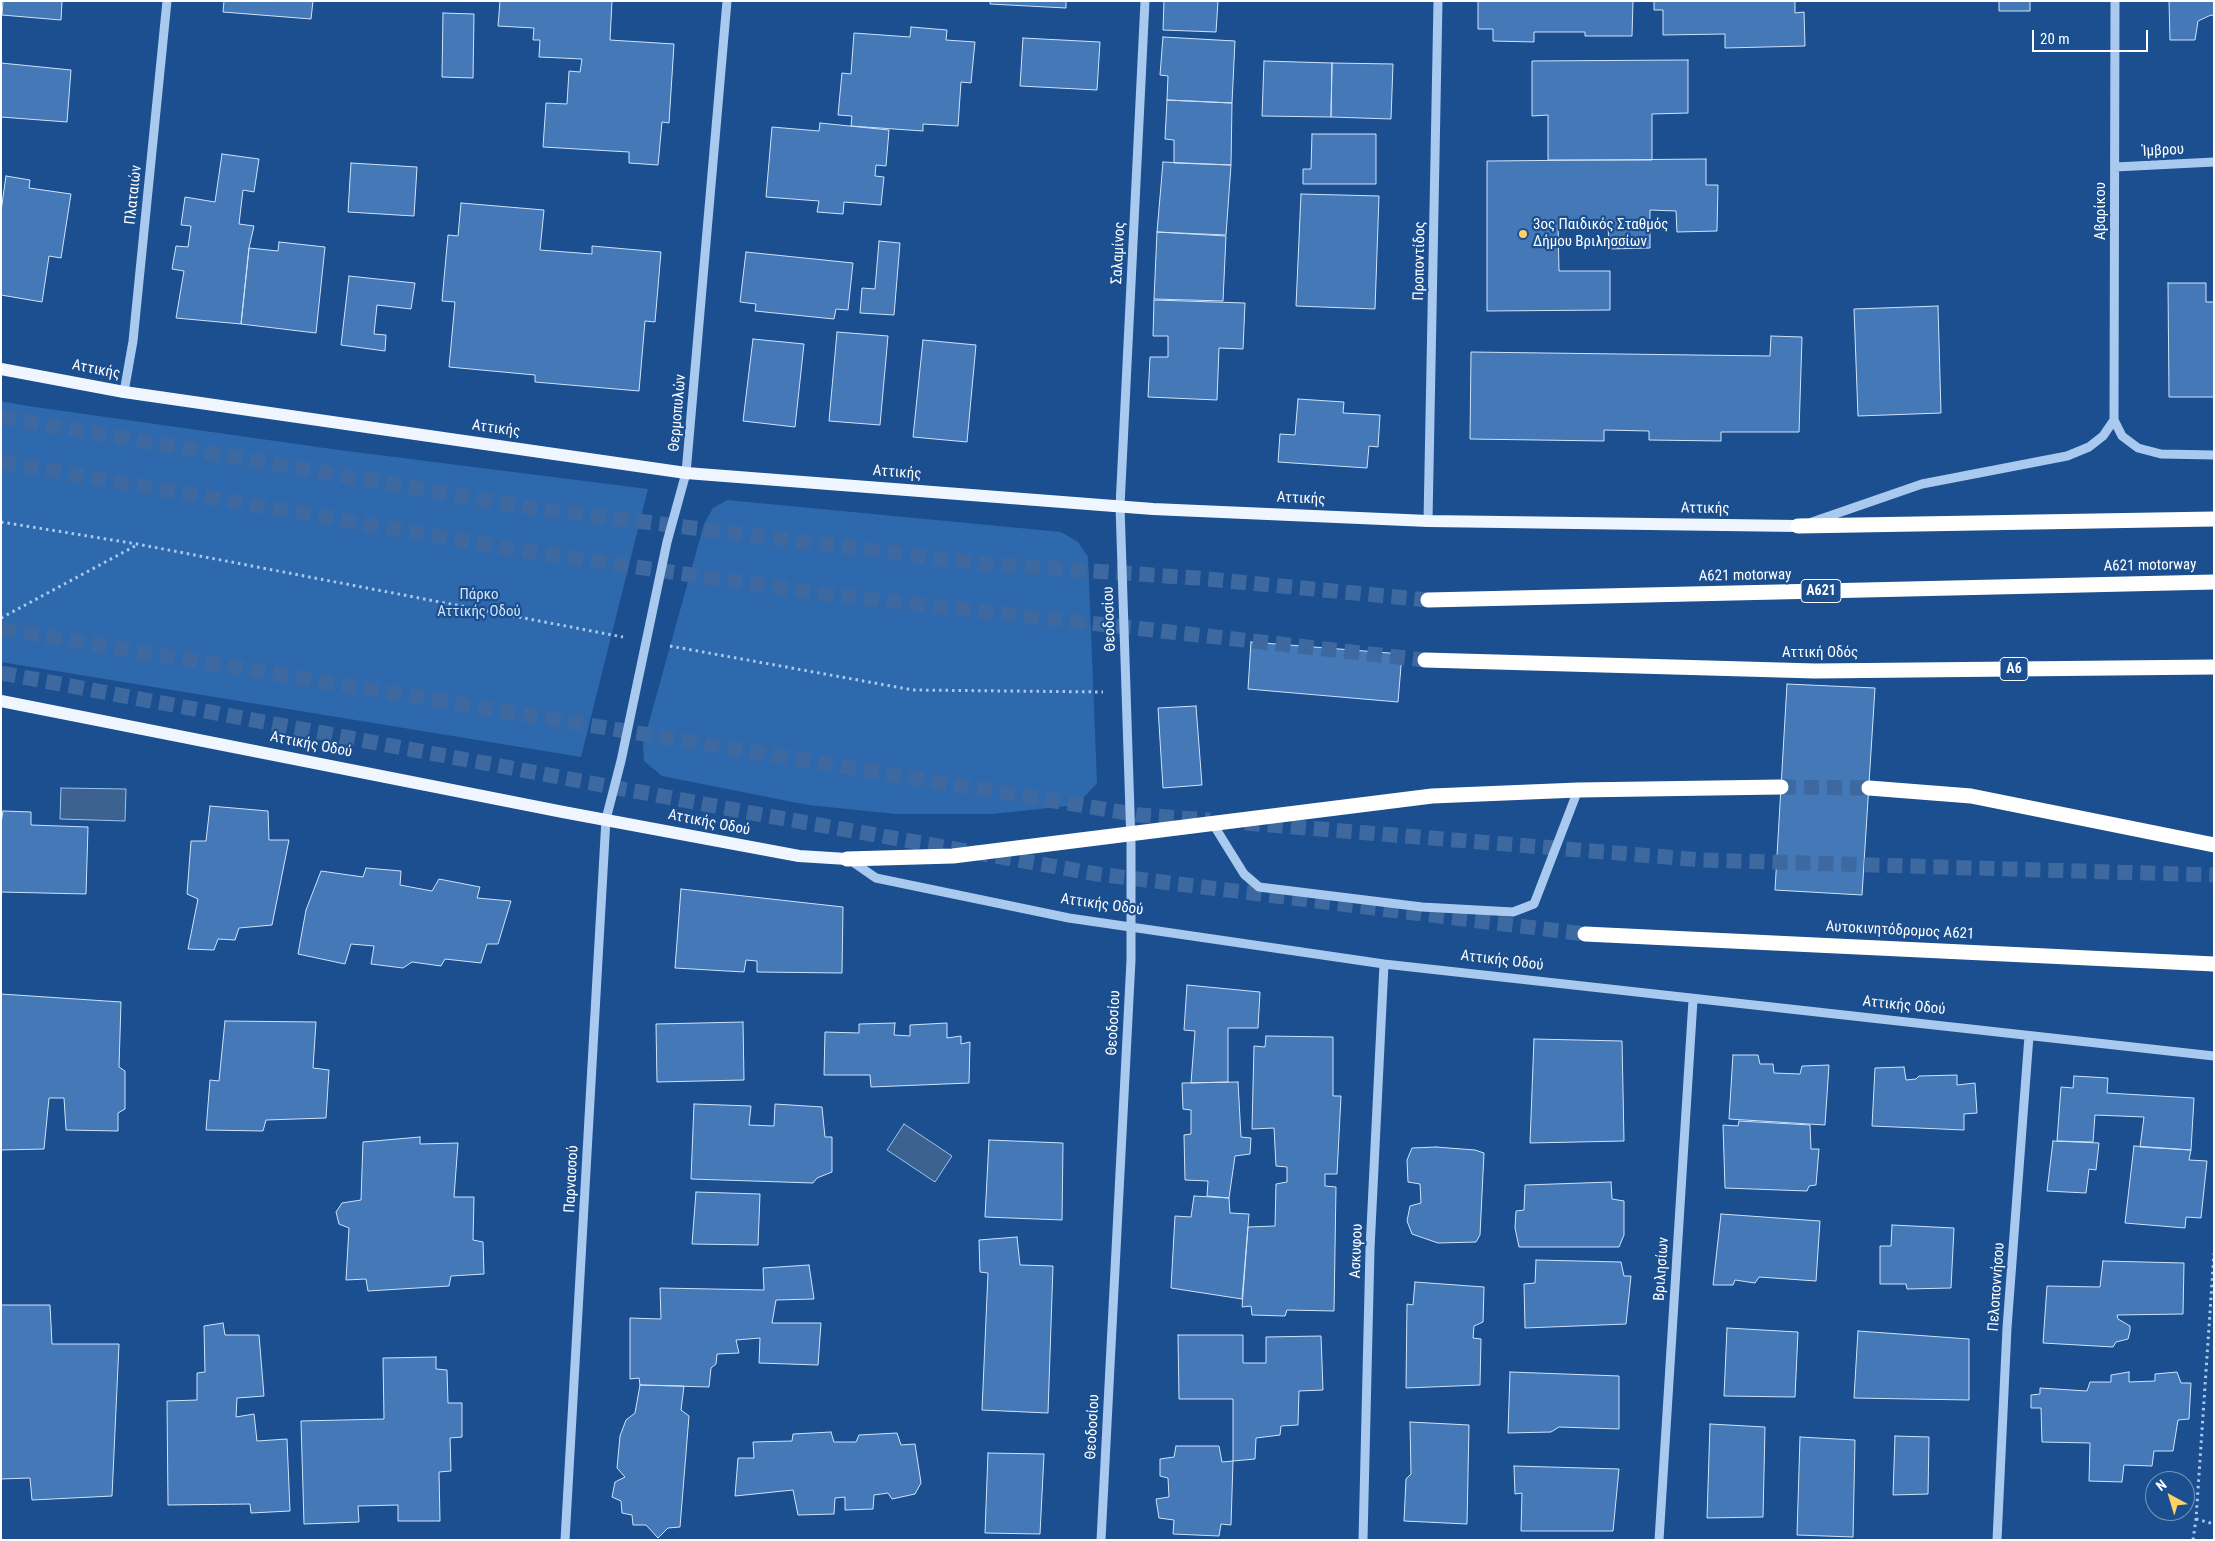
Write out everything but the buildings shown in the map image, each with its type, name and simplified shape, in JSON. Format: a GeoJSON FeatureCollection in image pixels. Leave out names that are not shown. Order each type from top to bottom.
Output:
{"type":"FeatureCollection","features":[{"type":"Feature","properties":{"kind":"highway"},"geometry":{"type":"LineString","coordinates":[[1798,526],[2214,520]]}},
{"type":"Feature","properties":{"kind":"highway","name":"A621 motorway"},"geometry":{"type":"LineString","coordinates":[[1428,600],[2214,582]]}},
{"type":"Feature","properties":{"kind":"highway","name":"Αττική Οδός"},"geometry":{"type":"LineString","coordinates":[[1425,660],[1814,671],[2214,668]]}},
{"type":"Feature","properties":{"kind":"highway"},"geometry":{"type":"LineString","coordinates":[[847,859],[953,856],[1432,796],[1578,790],[1781,787]]}},
{"type":"Feature","properties":{"kind":"highway"},"geometry":{"type":"LineString","coordinates":[[1869,788],[1970,796],[2214,845]]}},
{"type":"Feature","properties":{"kind":"highway","name":"Αυτοκινητόδρομος Α621"},"geometry":{"type":"LineString","coordinates":[[1585,934],[2214,964]]}},
{"type":"Feature","properties":{"kind":"main road","name":"Αττικής"},"geometry":{"type":"LineString","coordinates":[[1,368],[124,392],[686,472],[1120,506],[1428,521],[1798,526]]}},
{"type":"Feature","properties":{"kind":"main road","name":"Αττικής Οδού"},"geometry":{"type":"LineString","coordinates":[[1,701],[799,856],[847,859]]}},
{"type":"Feature","properties":{"kind":"street","name":"Πλαταιών"},"geometry":{"type":"LineString","coordinates":[[124,392],[133,341],[168,1]]}},
{"type":"Feature","properties":{"kind":"street","name":"Θερμοπυλών"},"geometry":{"type":"LineString","coordinates":[[606,819],[621,762],[667,542],[686,472],[727,1]]}},
{"type":"Feature","properties":{"kind":"street","name":"Σαλαμίνος"},"geometry":{"type":"LineString","coordinates":[[1120,506],[1145,1]]}},
{"type":"Feature","properties":{"kind":"street","name":"Προποντίδος"},"geometry":{"type":"LineString","coordinates":[[1428,521],[1438,1]]}},
{"type":"Feature","properties":{"kind":"street","name":"Αβαρίκου"},"geometry":{"type":"LineString","coordinates":[[2114,420],[2115,1]]}},
{"type":"Feature","properties":{"kind":"street","name":"Ίμβρου"},"geometry":{"type":"LineString","coordinates":[[2115,167],[2214,162]]}},
{"type":"Feature","properties":{"kind":"street"},"geometry":{"type":"LineString","coordinates":[[1798,526],[1922,484],[2067,456],[2090,447],[2103,436],[2114,420],[2122,436],[2138,448],[2161,454],[2214,455]]}},
{"type":"Feature","properties":{"kind":"street","name":"Θεοδοσίου"},"geometry":{"type":"LineString","coordinates":[[1101,1540],[1130,982],[1130,835],[1120,506]]}},
{"type":"Feature","properties":{"kind":"street"},"geometry":{"type":"LineString","coordinates":[[1213,824],[1244,874],[1259,887],[1422,906],[1513,912],[1534,904],[1578,790]]}},
{"type":"Feature","properties":{"kind":"street","name":"Παρνασσού"},"geometry":{"type":"LineString","coordinates":[[565,1540],[606,819]]}},
{"type":"Feature","properties":{"kind":"street","name":"Αττικής Οδού"},"geometry":{"type":"LineString","coordinates":[[847,859],[876,878],[1069,918],[1131,925],[1384,964],[1693,1000],[2214,1056]]}},
{"type":"Feature","properties":{"kind":"street","name":"Ασκυφου"},"geometry":{"type":"LineString","coordinates":[[1363,1540],[1370,1249],[1384,964]]}},
{"type":"Feature","properties":{"kind":"street","name":"Βριλησίων"},"geometry":{"type":"LineString","coordinates":[[1658,1540],[1693,1000]]}},
{"type":"Feature","properties":{"kind":"street","name":"Πελοποννήσου"},"geometry":{"type":"LineString","coordinates":[[1997,1540],[2007,1328],[2029,1036]]}},
{"type":"Feature","properties":{"kind":"path"},"geometry":{"type":"LineString","coordinates":[[1,522],[137,544],[913,690],[1126,692]]}},
{"type":"Feature","properties":{"kind":"path"},"geometry":{"type":"LineString","coordinates":[[1,618],[137,544]]}},
{"type":"Feature","properties":{"kind":"path"},"geometry":{"type":"LineString","coordinates":[[2193,1540],[2214,1253]]}},
{"type":"Feature","properties":{"kind":"path"},"geometry":{"type":"LineString","coordinates":[[2196,1519],[2214,1524]]}},
{"type":"Feature","properties":{"kind":"green space","name":"Πάρκο Αττικής Οδού"},"geometry":{"type":"Polygon","coordinates":[[[1,401],[339,450],[648,489],[581,757],[1,662],[1,401]]]}},
{"type":"Feature","properties":{"kind":"green space"},"geometry":{"type":"Polygon","coordinates":[[[727,500],[1061,532],[1078,542],[1088,557],[1097,783],[1077,805],[992,814],[896,814],[808,805],[662,776],[644,761],[643,744],[704,524],[713,508],[727,500]]]}},
{"type":"Feature","properties":{"kind":"shaded area"},"geometry":{"type":"Polygon","coordinates":[[[61,788],[126,789],[125,821],[60,819],[61,788]]]}},
{"type":"Feature","properties":{"kind":"shaded area"},"geometry":{"type":"Polygon","coordinates":[[[904,1124],[952,1156],[935,1182],[887,1150],[904,1124]]]}},
{"type":"Feature","properties":{"kind":"tunnel"},"geometry":{"type":"LineString","coordinates":[[1,417],[532,508],[976,563],[1197,578],[1428,600]]}},
{"type":"Feature","properties":{"kind":"tunnel"},"geometry":{"type":"LineString","coordinates":[[1,462],[519,550],[817,593],[1425,660]]}},
{"type":"Feature","properties":{"kind":"tunnel"},"geometry":{"type":"LineString","coordinates":[[1,629],[1140,815],[1210,820]]}},
{"type":"Feature","properties":{"kind":"tunnel"},"geometry":{"type":"LineString","coordinates":[[1,673],[763,815],[1097,874],[1585,934]]}},
{"type":"Feature","properties":{"kind":"tunnel"},"geometry":{"type":"LineString","coordinates":[[1781,787],[1869,788]]}},
{"type":"Feature","properties":{"kind":"tunnel"},"geometry":{"type":"LineString","coordinates":[[1245,823],[1703,860],[2214,875]]}},
{"type":"Feature","properties":{"kind":"place","name":"3ος Παιδικός Σταθμός Δήμου Βριλησσίων"},"geometry":{"type":"Point","coordinates":[1523,234]}}]}
